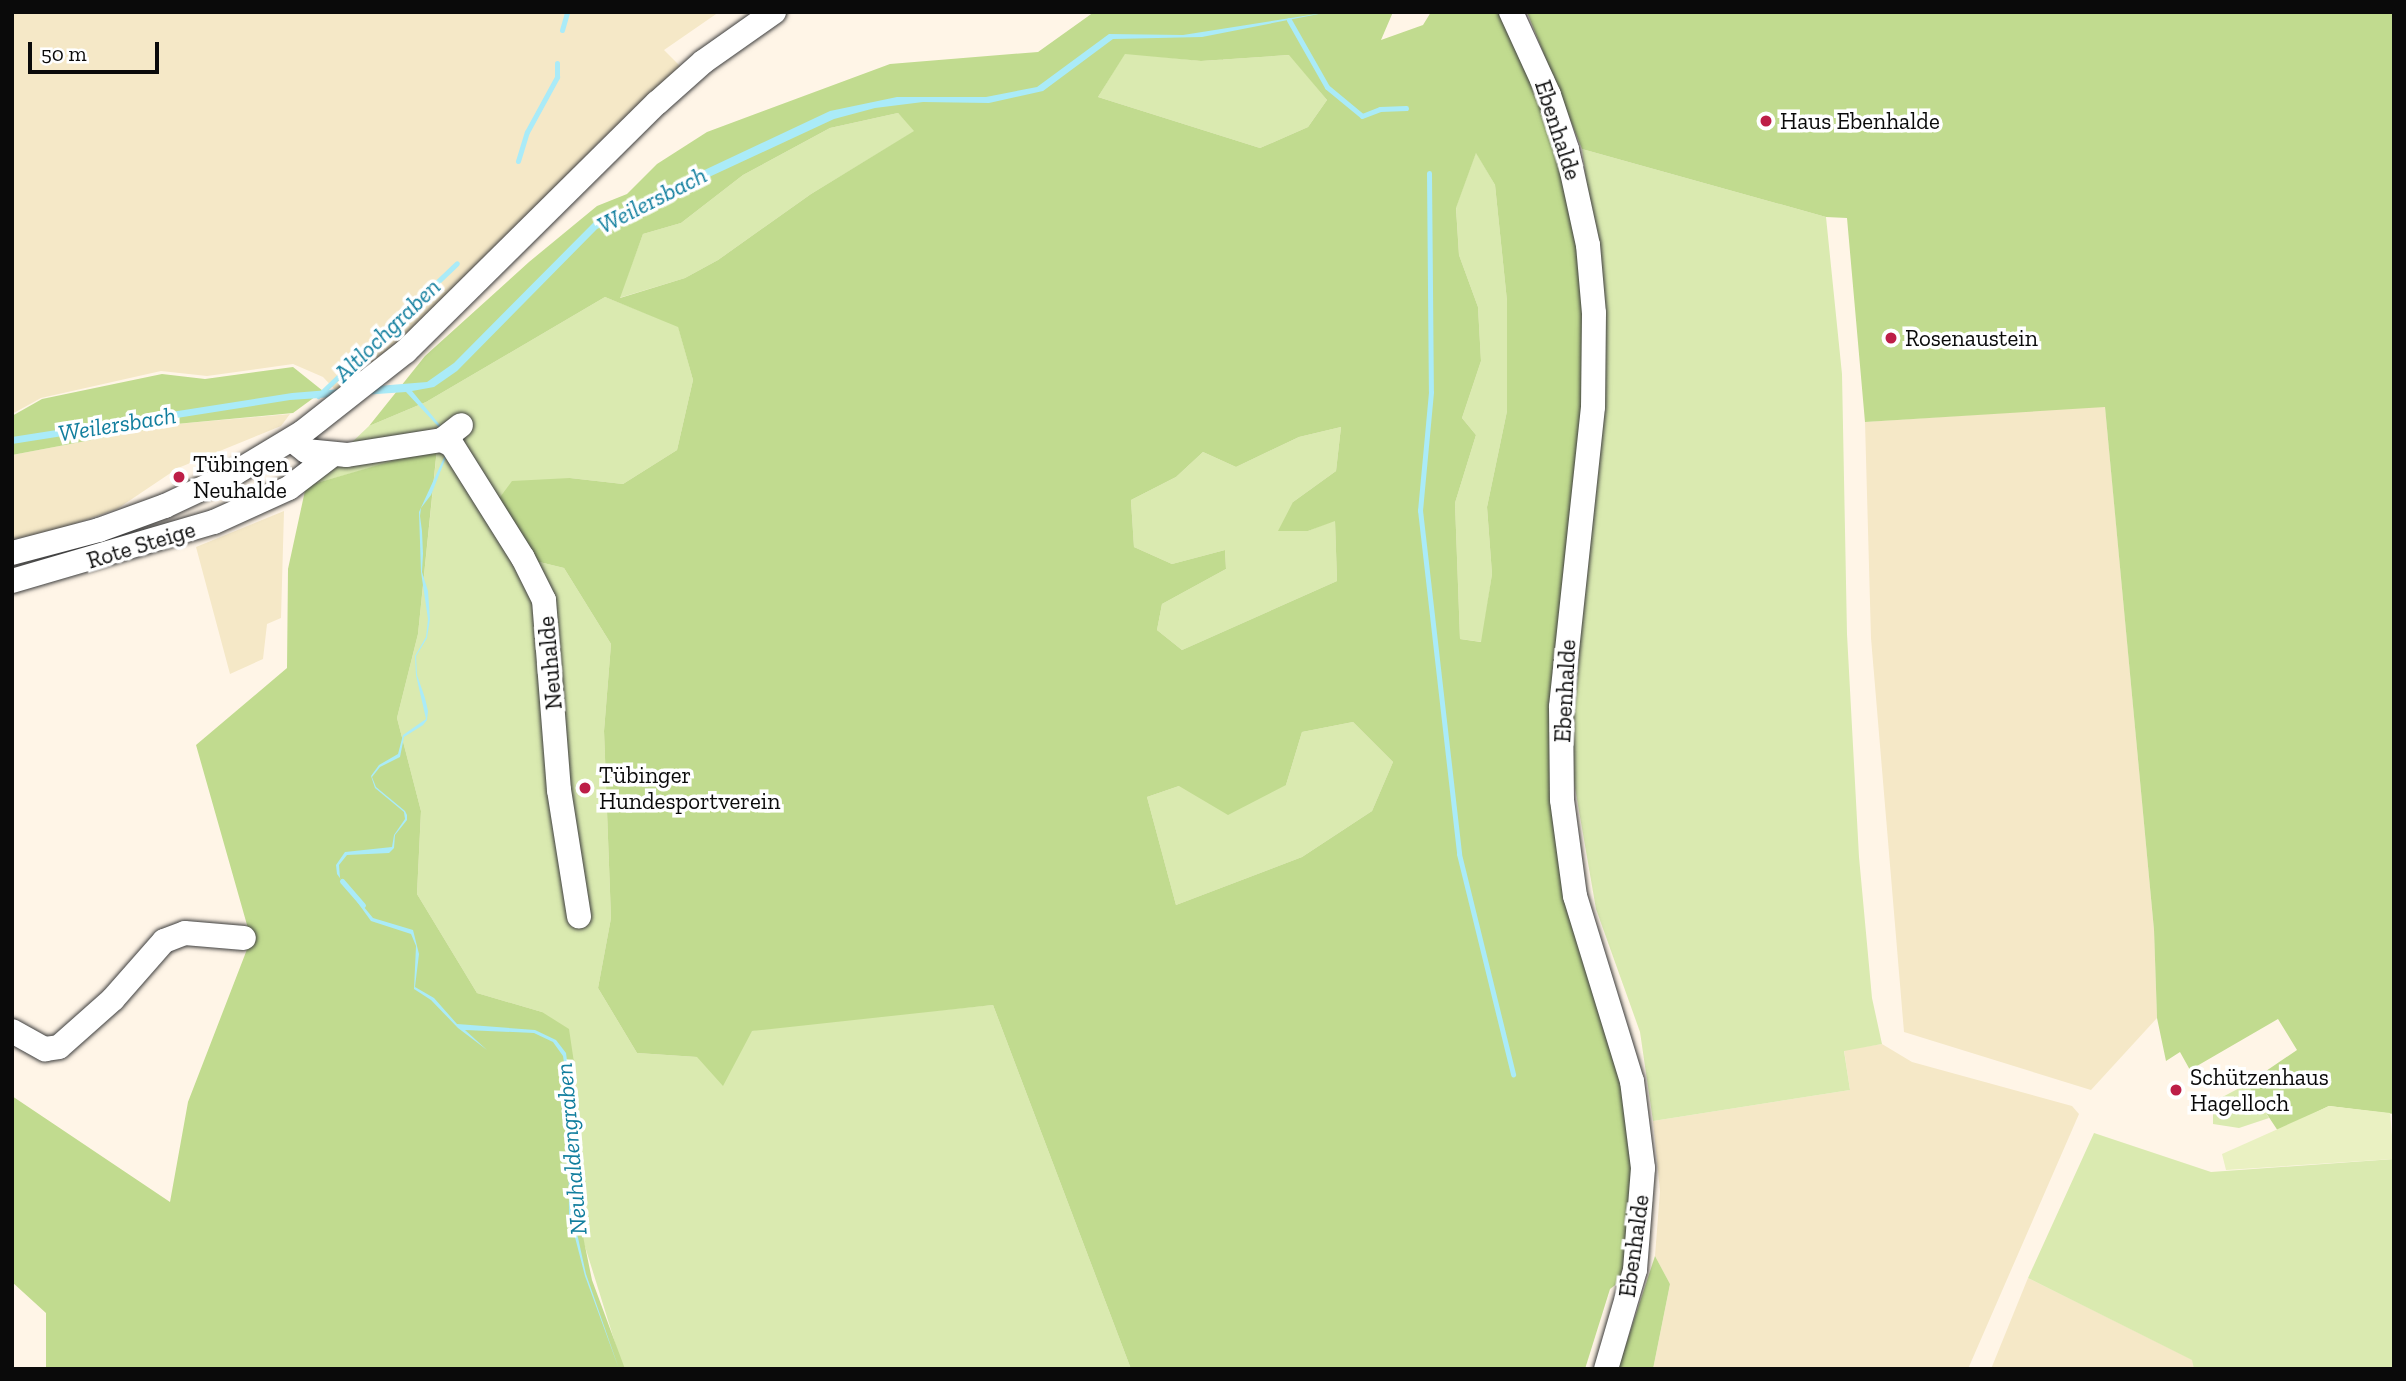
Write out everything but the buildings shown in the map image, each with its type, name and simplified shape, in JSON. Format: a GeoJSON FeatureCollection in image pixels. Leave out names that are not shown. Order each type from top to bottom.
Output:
{"type":"FeatureCollection","features":[{"type":"Feature","properties":{"kind":"street"},"geometry":{"type":"LineString","coordinates":[[12,553],[99,530],[165,506],[298,436],[406,351],[657,103],[704,62],[774,12]]}},
{"type":"Feature","properties":{"kind":"street","name":"Ebenhalde"},"geometry":{"type":"LineString","coordinates":[[1511,12],[1549,95],[1567,149],[1588,245],[1594,313],[1593,407],[1562,707],[1562,800],[1575,897],[1632,1082],[1643,1168],[1635,1270],[1606,1369]]}},
{"type":"Feature","properties":{"kind":"street","name":"Neuhalde"},"geometry":{"type":"LineString","coordinates":[[298,436],[306,451],[332,455],[451,433],[452,445],[544,600],[559,790],[579,916]]}},
{"type":"Feature","properties":{"kind":"street","name":"Rote Steige"},"geometry":{"type":"LineString","coordinates":[[12,581],[187,531],[259,503],[303,479],[332,455]]}},
{"type":"Feature","properties":{"kind":"street"},"geometry":{"type":"LineString","coordinates":[[12,1031],[45,1049],[59,1048],[113,999],[164,941],[185,933],[244,938]]}},
{"type":"Feature","properties":{"kind":"shaded area"},"geometry":{"type":"Polygon","coordinates":[[[12,12],[719,12],[664,50],[681,67],[595,146],[546,212],[340,395],[323,377],[293,364],[207,376],[161,371],[41,398],[12,414],[12,12]]]}},
{"type":"Feature","properties":{"kind":"shaded area"},"geometry":{"type":"Polygon","coordinates":[[[2105,406],[2154,930],[2157,1018],[2091,1090],[1904,1032],[1871,638],[1865,422],[2105,406]]]}},
{"type":"Feature","properties":{"kind":"shaded area"},"geometry":{"type":"Polygon","coordinates":[[[290,414],[281,426],[178,468],[117,509],[51,532],[12,539],[12,455],[176,424],[290,414]]]}},
{"type":"Feature","properties":{"kind":"shaded area"},"geometry":{"type":"Polygon","coordinates":[[[284,511],[281,618],[267,624],[263,659],[230,674],[196,547],[284,511]]]}},
{"type":"Feature","properties":{"kind":"shaded area"},"geometry":{"type":"Polygon","coordinates":[[[1882,1044],[1912,1062],[2072,1106],[2079,1114],[1968,1369],[1653,1369],[1670,1284],[1655,1256],[1660,1191],[1653,1121],[1850,1090],[1844,1050],[1882,1044]]]}},
{"type":"Feature","properties":{"kind":"shaded area"},"geometry":{"type":"Polygon","coordinates":[[[2028,1278],[2193,1360],[2194,1369],[1991,1369],[2028,1278]]]}},
{"type":"Feature","properties":{"kind":"green space"},"geometry":{"type":"Polygon","coordinates":[[[1094,12],[1393,12],[1381,40],[1423,25],[1431,12],[1511,12],[1528,45],[1592,283],[1562,800],[1627,1061],[1635,1270],[1610,1289],[1585,1369],[1131,1369],[993,1005],[752,1031],[723,1086],[697,1057],[637,1053],[598,988],[611,918],[604,731],[611,644],[564,568],[523,558],[492,508],[512,481],[570,478],[623,484],[677,450],[693,380],[678,327],[605,297],[426,402],[369,426],[425,356],[529,262],[597,206],[627,194],[657,164],[707,132],[890,64],[1038,52],[1094,12]],[[1125,54],[1098,97],[1260,148],[1308,127],[1327,100],[1289,55],[1201,61],[1125,54]],[[898,113],[830,128],[743,175],[681,223],[643,234],[620,298],[685,278],[718,260],[811,194],[914,131],[898,113]],[[1476,153],[1456,208],[1459,255],[1478,307],[1481,361],[1462,418],[1476,435],[1455,503],[1460,639],[1481,642],[1492,574],[1487,507],[1507,411],[1507,301],[1495,185],[1476,153]],[[1341,427],[1299,437],[1236,467],[1203,452],[1176,477],[1131,500],[1134,547],[1172,564],[1225,550],[1226,569],[1162,604],[1157,630],[1182,650],[1337,581],[1335,521],[1308,531],[1278,531],[1293,502],[1336,471],[1341,427]],[[1353,722],[1302,732],[1286,785],[1228,815],[1179,786],[1147,797],[1176,905],[1302,857],[1372,811],[1393,762],[1353,722]]]}},
{"type":"Feature","properties":{"kind":"green space"},"geometry":{"type":"Polygon","coordinates":[[[1527,12],[2394,12],[2394,1114],[2329,1106],[2278,1131],[2247,1084],[2297,1050],[2278,1019],[2190,1070],[2180,1052],[2166,1061],[2157,1018],[2154,930],[2105,407],[1865,422],[1847,218],[1826,217],[1582,149],[1527,12]]]}},
{"type":"Feature","properties":{"kind":"green space"},"geometry":{"type":"Polygon","coordinates":[[[1125,53],[1201,61],[1290,55],[1327,100],[1308,127],[1260,148],[1098,97],[1125,53]]]}},
{"type":"Feature","properties":{"kind":"green space"},"geometry":{"type":"Polygon","coordinates":[[[898,113],[915,131],[811,194],[718,260],[685,278],[619,298],[643,234],[681,223],[743,175],[830,128],[898,113]]]}},
{"type":"Feature","properties":{"kind":"green space"},"geometry":{"type":"Polygon","coordinates":[[[1582,149],[1826,217],[1842,374],[1847,634],[1859,857],[1872,998],[1882,1044],[1844,1051],[1850,1090],[1653,1121],[1640,1032],[1596,909],[1574,782],[1570,660],[1600,286],[1582,149]]]}},
{"type":"Feature","properties":{"kind":"green space"},"geometry":{"type":"Polygon","coordinates":[[[1476,152],[1495,185],[1507,301],[1507,411],[1487,507],[1492,574],[1482,642],[1460,639],[1455,503],[1476,435],[1462,418],[1481,361],[1478,307],[1459,255],[1456,207],[1476,152]]]}},
{"type":"Feature","properties":{"kind":"green space"},"geometry":{"type":"Polygon","coordinates":[[[605,297],[678,326],[693,380],[677,450],[623,484],[570,478],[523,558],[564,568],[611,644],[604,731],[611,918],[598,988],[637,1053],[697,1057],[751,1031],[776,1026],[993,1005],[1131,1369],[625,1369],[621,1362],[583,1240],[573,1141],[542,1012],[477,993],[417,894],[421,811],[397,718],[418,634],[437,449],[306,486],[369,426],[426,402],[605,297]]]}},
{"type":"Feature","properties":{"kind":"green space"},"geometry":{"type":"Polygon","coordinates":[[[293,367],[323,391],[293,413],[176,424],[12,455],[12,416],[42,399],[162,374],[205,379],[293,367]]]}},
{"type":"Feature","properties":{"kind":"green space"},"geometry":{"type":"Polygon","coordinates":[[[1341,427],[1336,471],[1293,502],[1308,531],[1335,520],[1337,581],[1182,650],[1157,630],[1162,604],[1226,569],[1225,550],[1172,564],[1134,547],[1131,500],[1176,477],[1203,452],[1236,467],[1299,437],[1341,427]]]}},
{"type":"Feature","properties":{"kind":"green space"},"geometry":{"type":"Polygon","coordinates":[[[437,448],[418,634],[397,718],[421,811],[417,894],[477,993],[542,1012],[569,1029],[576,1076],[576,1202],[592,1280],[625,1369],[46,1369],[46,1313],[12,1282],[12,1096],[170,1202],[188,1102],[251,939],[196,745],[287,668],[288,569],[306,486],[437,448]]]}},
{"type":"Feature","properties":{"kind":"green space"},"geometry":{"type":"Polygon","coordinates":[[[1353,722],[1393,762],[1372,811],[1302,857],[1176,905],[1147,797],[1179,786],[1286,785],[1302,732],[1353,722]]]}},
{"type":"Feature","properties":{"kind":"green space"},"geometry":{"type":"Polygon","coordinates":[[[2247,1084],[2269,1118],[2239,1128],[2213,1124],[2213,1102],[2247,1084]]]}},
{"type":"Feature","properties":{"kind":"green space"},"geometry":{"type":"Polygon","coordinates":[[[2329,1106],[2390,1113],[2394,1159],[2226,1170],[2222,1154],[2329,1106]]]}},
{"type":"Feature","properties":{"kind":"green space"},"geometry":{"type":"Polygon","coordinates":[[[2094,1133],[2211,1172],[2394,1159],[2394,1369],[2194,1369],[2192,1360],[2028,1278],[2094,1133]]]}},
{"type":"Feature","properties":{"kind":"green space"},"geometry":{"type":"Polygon","coordinates":[[[1655,1256],[1670,1284],[1653,1369],[1618,1369],[1655,1256]]]}},
{"type":"Feature","properties":{"kind":"water","name":"Weilersbach"},"geometry":{"type":"Polygon","coordinates":[[[1329,12],[1202,37],[1113,39],[1043,91],[989,103],[923,102],[875,108],[834,119],[597,229],[457,371],[434,387],[412,391],[448,435],[449,450],[431,495],[421,508],[420,516],[422,572],[428,591],[430,619],[427,638],[416,656],[417,675],[428,711],[427,720],[404,737],[400,757],[380,767],[372,777],[376,787],[405,811],[407,815],[407,820],[395,835],[394,848],[389,853],[347,855],[339,865],[340,878],[373,918],[413,930],[419,954],[415,987],[434,998],[457,1024],[535,1030],[556,1040],[566,1053],[572,1097],[573,1215],[586,1274],[619,1369],[585,1276],[569,1214],[568,1089],[563,1056],[553,1042],[534,1033],[465,1030],[487,1050],[458,1028],[431,1000],[414,989],[416,946],[411,934],[371,921],[337,874],[336,865],[345,852],[392,847],[394,835],[405,819],[404,812],[375,788],[371,776],[379,765],[398,754],[403,735],[426,719],[416,675],[415,656],[426,637],[428,619],[421,572],[419,512],[447,451],[447,436],[406,392],[290,400],[12,444],[12,437],[292,393],[427,382],[454,363],[594,222],[830,111],[897,97],[986,97],[1037,87],[1109,34],[1183,35],[1329,12]]]}},
{"type":"Feature","properties":{"kind":"waterway","name":"Altlochgraben"},"geometry":{"type":"LineString","coordinates":[[562,30],[567,12]]}},
{"type":"Feature","properties":{"kind":"waterway"},"geometry":{"type":"LineString","coordinates":[[1289,20],[1327,87],[1362,116],[1380,109],[1406,108]]}},
{"type":"Feature","properties":{"kind":"waterway","name":"Altlochgraben"},"geometry":{"type":"LineString","coordinates":[[518,161],[527,132],[557,77],[557,63]]}},
{"type":"Feature","properties":{"kind":"waterway"},"geometry":{"type":"LineString","coordinates":[[1429,173],[1431,392],[1420,510],[1459,854],[1513,1074]]}},
{"type":"Feature","properties":{"kind":"waterway","name":"Altlochgraben"},"geometry":{"type":"LineString","coordinates":[[318,396],[457,263]]}},
{"type":"Feature","properties":{"kind":"waterway","name":"Neuhaldengraben"},"geometry":{"type":"LineString","coordinates":[[342,881],[363,905]]}},
{"type":"Feature","properties":{"kind":"place","name":"Haus Ebenhalde"},"geometry":{"type":"Point","coordinates":[1766,121]}},
{"type":"Feature","properties":{"kind":"place","name":"Rosenaustein"},"geometry":{"type":"Point","coordinates":[1891,338]}},
{"type":"Feature","properties":{"kind":"place","name":"Tübingen Neuhalde"},"geometry":{"type":"Point","coordinates":[179,477]}},
{"type":"Feature","properties":{"kind":"place","name":"Tübinger Hundesportverein"},"geometry":{"type":"Point","coordinates":[585,788]}},
{"type":"Feature","properties":{"kind":"place","name":"Schützenhaus Hagelloch"},"geometry":{"type":"Point","coordinates":[2176,1090]}}]}
